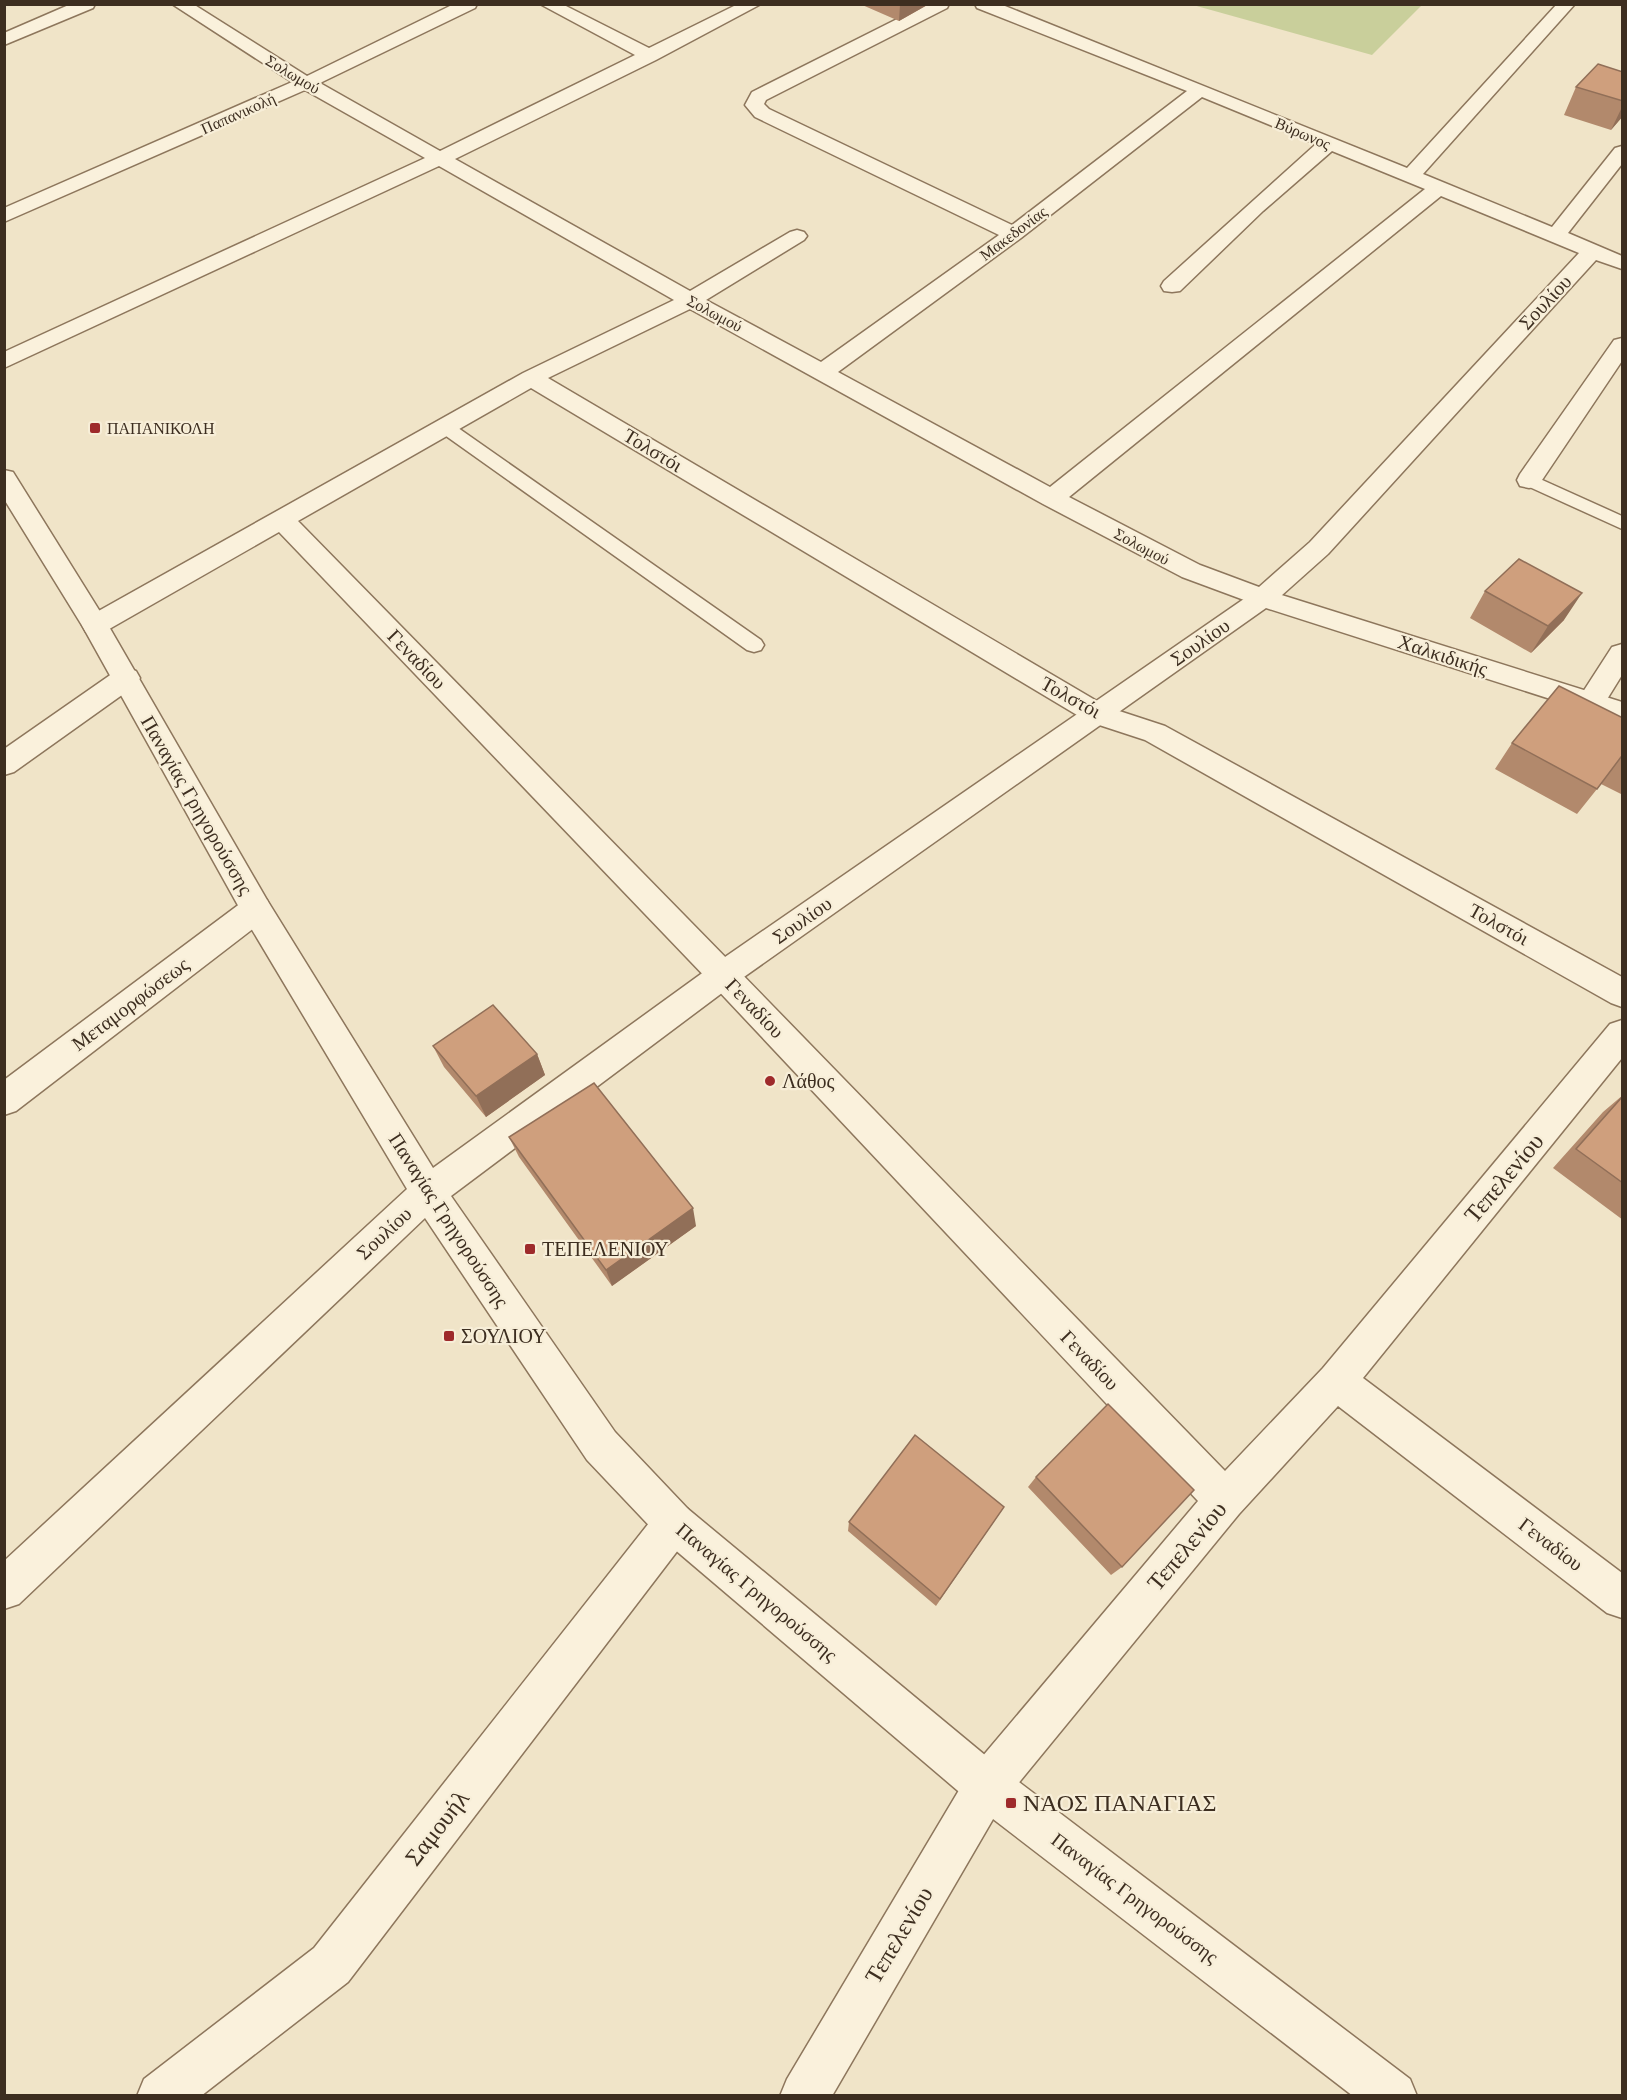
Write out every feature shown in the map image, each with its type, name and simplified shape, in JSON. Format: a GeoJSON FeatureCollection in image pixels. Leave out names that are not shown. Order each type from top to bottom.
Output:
{"type":"FeatureCollection","features":[{"type":"Feature","properties":{"kind":"street"},"geometry":{"type":"LineString","coordinates":[[4,40],[87,4]]}},
{"type":"Feature","properties":{"kind":"street","name":"Σολωμού"},"geometry":{"type":"LineString","coordinates":[[180,4],[306,82],[690,300],[1052,498],[1191,571],[1263,598]]}},
{"type":"Feature","properties":{"kind":"street","name":"Παπανικολή"},"geometry":{"type":"LineString","coordinates":[[4,216],[306,82],[469,4]]}},
{"type":"Feature","properties":{"kind":"street"},"geometry":{"type":"LineString","coordinates":[[548,4],[651,56]]}},
{"type":"Feature","properties":{"kind":"street"},"geometry":{"type":"LineString","coordinates":[[4,361],[439,159],[753,4]]}},
{"type":"Feature","properties":{"kind":"street"},"geometry":{"type":"LineString","coordinates":[[941,4],[759,96],[754,105],[762,113],[1014,234]]}},
{"type":"Feature","properties":{"kind":"street","name":"Βύρωνος"},"geometry":{"type":"LineString","coordinates":[[983,4],[1200,90],[1411,176],[1437,189],[1623,262]]}},
{"type":"Feature","properties":{"kind":"street"},"geometry":{"type":"LineString","coordinates":[[1411,176],[1567,4]]}},
{"type":"Feature","properties":{"kind":"street","name":"Μακεδονίας"},"geometry":{"type":"LineString","coordinates":[[823,372],[1014,234],[1200,90]]}},
{"type":"Feature","properties":{"kind":"street"},"geometry":{"type":"LineString","coordinates":[[1172,286],[1256,207],[1328,144]]}},
{"type":"Feature","properties":{"kind":"street"},"geometry":{"type":"LineString","coordinates":[[1556,236],[1623,152]]}},
{"type":"Feature","properties":{"kind":"street"},"geometry":{"type":"LineString","coordinates":[[1052,498],[1437,189]]}},
{"type":"Feature","properties":{"kind":"street"},"geometry":{"type":"LineString","coordinates":[[95,625],[531,378],[690,300],[797,236]]}},
{"type":"Feature","properties":{"kind":"street","name":"Σουλίου"},"geometry":{"type":"LineString","coordinates":[[4,1589],[428,1192],[723,975],[1263,598],[1318,548],[1592,250]]}},
{"type":"Feature","properties":{"kind":"street"},"geometry":{"type":"LineString","coordinates":[[1529,480],[1623,345]]}},
{"type":"Feature","properties":{"kind":"street","name":"Τολστόι"},"geometry":{"type":"LineString","coordinates":[[531,378],[1096,714],[1155,733],[1623,993]]}},
{"type":"Feature","properties":{"kind":"street","name":"Παναγίας Γρηγορούσσης"},"geometry":{"type":"LineString","coordinates":[[8,493],[95,625],[256,909],[428,1192],[601,1446],[674,1523],[987,1786],[1393,2096]]}},
{"type":"Feature","properties":{"kind":"street","name":"Γεναδίου"},"geometry":{"type":"LineString","coordinates":[[282,520],[723,975],[1225,1500]]}},
{"type":"Feature","properties":{"kind":"street","name":"Χαλκιδικής"},"geometry":{"type":"LineString","coordinates":[[1263,598],[1623,712]]}},
{"type":"Feature","properties":{"kind":"street"},"geometry":{"type":"LineString","coordinates":[[1591,702],[1623,654]]}},
{"type":"Feature","properties":{"kind":"street"},"geometry":{"type":"LineString","coordinates":[[4,765],[126,678]]}},
{"type":"Feature","properties":{"kind":"street","name":"Μεταμορφώσεως"},"geometry":{"type":"LineString","coordinates":[[4,1100],[256,909]]}},
{"type":"Feature","properties":{"kind":"street","name":"Τεπελενίου"},"geometry":{"type":"LineString","coordinates":[[804,2096],[987,1786],[1225,1500],[1336,1381],[1623,1034]]}},
{"type":"Feature","properties":{"kind":"street","name":"Γεναδίου"},"geometry":{"type":"LineString","coordinates":[[1336,1381],[1623,1598]]}},
{"type":"Feature","properties":{"kind":"street","name":"Σαμουήλ"},"geometry":{"type":"LineString","coordinates":[[161,2096],[331,1965],[674,1523]]}},
{"type":"Feature","properties":{"kind":"lane"},"geometry":{"type":"LineString","coordinates":[[446,427],[754,645]]}},
{"type":"Feature","properties":{"kind":"lane"},"geometry":{"type":"LineString","coordinates":[[1529,480],[1623,523]]}},
{"type":"Feature","properties":{"kind":"green space"},"geometry":{"type":"Polygon","coordinates":[[[1193,5],[1422,5],[1372,55],[1193,5]]]}},
{"type":"Feature","properties":{"kind":"building"},"geometry":{"type":"Polygon","coordinates":[[[1598,64],[1623,72],[1623,101],[1576,87],[1598,64]]]}},
{"type":"Feature","properties":{"kind":"building"},"geometry":{"type":"Polygon","coordinates":[[[1519,559],[1582,593],[1548,626],[1485,591],[1519,559]]]}},
{"type":"Feature","properties":{"kind":"building"},"geometry":{"type":"Polygon","coordinates":[[[1559,686],[1623,718],[1623,758],[1621,757],[1597,789],[1512,743],[1559,686]]]}},
{"type":"Feature","properties":{"kind":"building"},"geometry":{"type":"Polygon","coordinates":[[[493,1005],[537,1054],[476,1096],[433,1046],[493,1005]]]}},
{"type":"Feature","properties":{"kind":"building"},"geometry":{"type":"Polygon","coordinates":[[[594,1083],[693,1208],[606,1270],[509,1137],[594,1083]]]}},
{"type":"Feature","properties":{"kind":"building"},"geometry":{"type":"Polygon","coordinates":[[[1623,1096],[1623,1183],[1576,1149],[1623,1096]]]}},
{"type":"Feature","properties":{"kind":"building"},"geometry":{"type":"Polygon","coordinates":[[[1108,1404],[1194,1490],[1122,1567],[1036,1477],[1108,1404]]]}},
{"type":"Feature","properties":{"kind":"building"},"geometry":{"type":"Polygon","coordinates":[[[915,1435],[1004,1507],[940,1599],[849,1522],[915,1435]]]}},
{"type":"Feature","properties":{"kind":"place","name":"ΠΑΠΑΝΙΚΟΛΗ"},"geometry":{"type":"Point","coordinates":[95,428]}},
{"type":"Feature","properties":{"kind":"place","name":"Λάθος"},"geometry":{"type":"Point","coordinates":[770,1081]}},
{"type":"Feature","properties":{"kind":"place","name":"ΤΕΠΕΛΕΝΙΟΥ"},"geometry":{"type":"Point","coordinates":[530,1249]}},
{"type":"Feature","properties":{"kind":"place","name":"ΣΟΥΛΙΟΥ"},"geometry":{"type":"Point","coordinates":[449,1336]}},
{"type":"Feature","properties":{"kind":"place","name":"ΝΑΟΣ ΠΑΝΑΓΙΑΣ"},"geometry":{"type":"Point","coordinates":[1011,1803]}}]}
